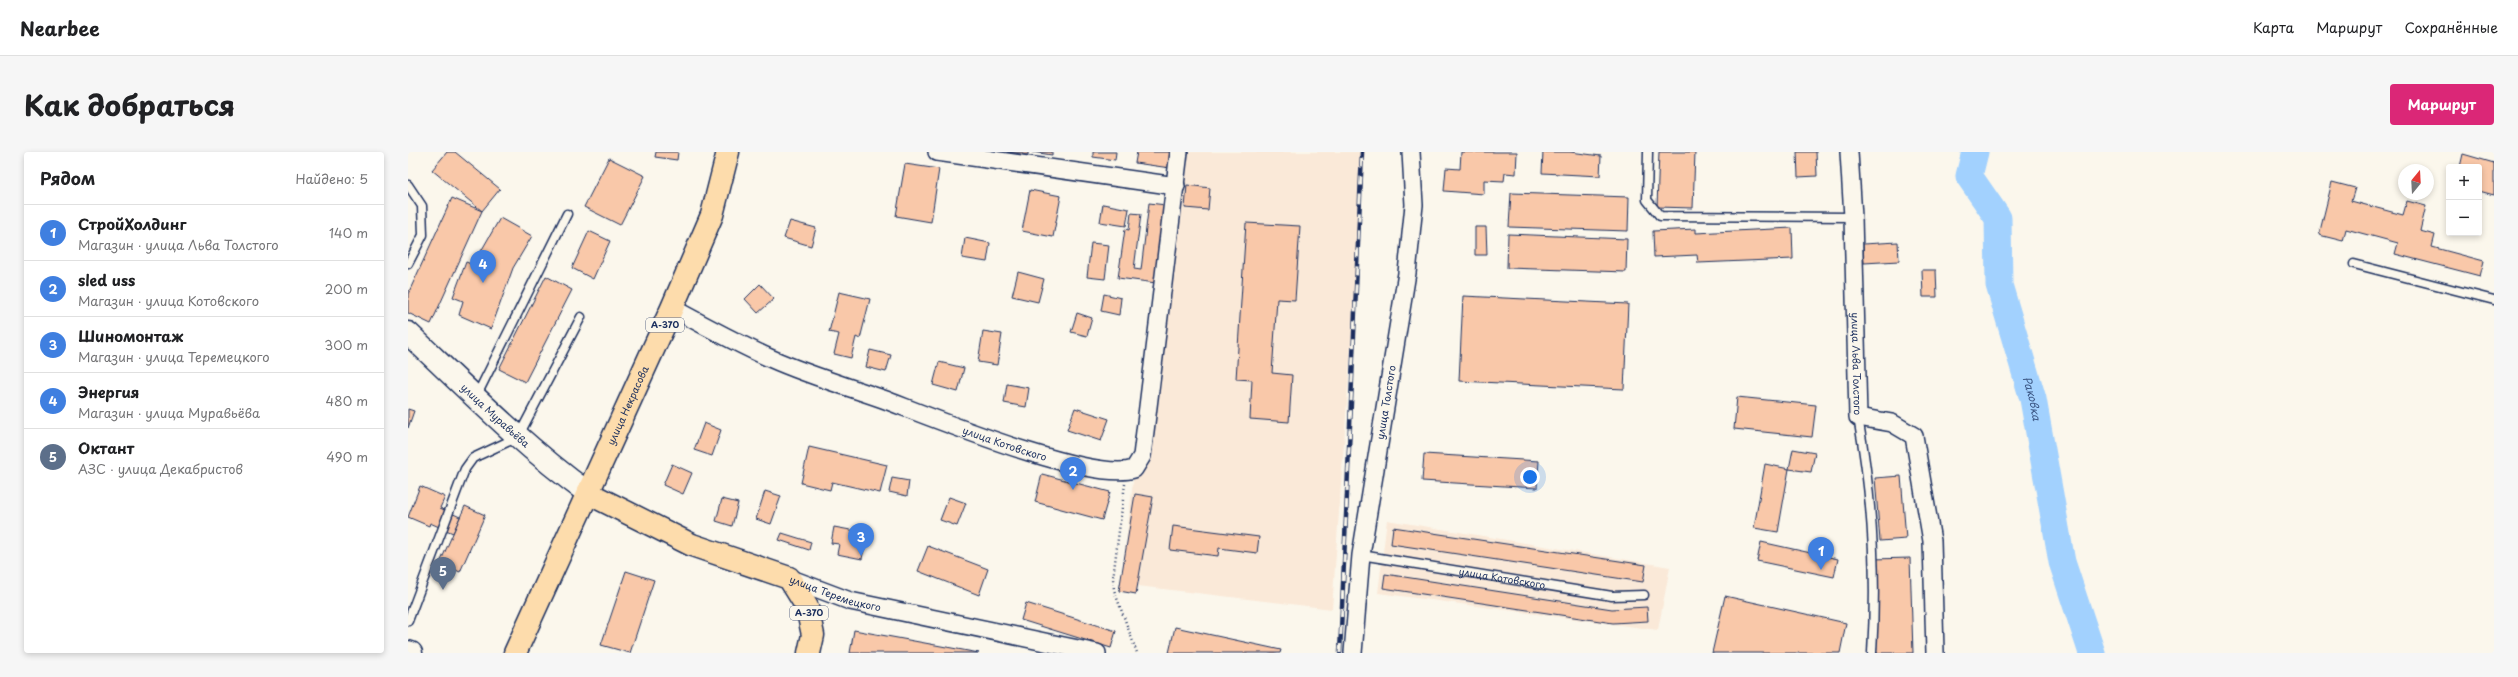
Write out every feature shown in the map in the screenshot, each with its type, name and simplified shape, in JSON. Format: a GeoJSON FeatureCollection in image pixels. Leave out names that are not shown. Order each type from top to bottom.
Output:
{"type":"FeatureCollection","features":[{"type":"Feature","properties":{"kind":"highway","name":"улица Некрасова"},"geometry":{"type":"LineString","coordinates":[[515,653],[672,308],[712,215],[728,152]]}},
{"type":"Feature","properties":{"kind":"highway","name":"улица Теремецкого"},"geometry":{"type":"LineString","coordinates":[[588,493],[692,545],[789,578]]}},
{"type":"Feature","properties":{"kind":"highway","name":"А-370"},"geometry":{"type":"LineString","coordinates":[[789,578],[808,607],[813,635],[809,653]]}},
{"type":"Feature","properties":{"kind":"street"},"geometry":{"type":"LineString","coordinates":[[937,152],[1176,186]]}},
{"type":"Feature","properties":{"kind":"street"},"geometry":{"type":"LineString","coordinates":[[1127,472],[1134,469],[1142,456],[1179,152]]}},
{"type":"Feature","properties":{"kind":"street","name":"улица Толстого"},"geometry":{"type":"LineString","coordinates":[[1353,653],[1361,555],[1407,273],[1414,205],[1411,152]]}},
{"type":"Feature","properties":{"kind":"street","name":"улица Льва Толстого"},"geometry":{"type":"LineString","coordinates":[[1849,152],[1853,217],[1858,417],[1892,422],[1914,436],[1932,541],[1935,653]]}},
{"type":"Feature","properties":{"kind":"street","name":"улица Котовского"},"geometry":{"type":"LineString","coordinates":[[672,308],[774,360],[920,413],[1045,457],[1090,467],[1127,472]]}},
{"type":"Feature","properties":{"kind":"street","name":"улица Муравьёва"},"geometry":{"type":"LineString","coordinates":[[408,333],[518,437],[552,467],[588,493]]}},
{"type":"Feature","properties":{"kind":"street","name":"улица Теремецкого"},"geometry":{"type":"LineString","coordinates":[[789,578],[850,601],[1097,653]]}},
{"type":"Feature","properties":{"kind":"lane"},"geometry":{"type":"LineString","coordinates":[[1648,152],[1647,200],[1660,216],[1853,217]]}},
{"type":"Feature","properties":{"kind":"lane"},"geometry":{"type":"LineString","coordinates":[[408,184],[422,206],[423,234],[408,264]]}},
{"type":"Feature","properties":{"kind":"lane"},"geometry":{"type":"LineString","coordinates":[[476,397],[567,214]]}},
{"type":"Feature","properties":{"kind":"lane"},"geometry":{"type":"LineString","coordinates":[[2354,264],[2494,300]]}},
{"type":"Feature","properties":{"kind":"lane"},"geometry":{"type":"LineString","coordinates":[[408,621],[465,469],[473,458],[518,437],[581,317]]}},
{"type":"Feature","properties":{"kind":"lane"},"geometry":{"type":"LineString","coordinates":[[1858,417],[1868,474],[1873,544],[1872,653]]}},
{"type":"Feature","properties":{"kind":"lane","name":"улица Котовского"},"geometry":{"type":"LineString","coordinates":[[1361,555],[1612,596],[1644,595]]}},
{"type":"Feature","properties":{"kind":"path"},"geometry":{"type":"LineString","coordinates":[[1127,472],[1113,578],[1114,590],[1137,653]]}},
{"type":"Feature","properties":{"kind":"shaded area"},"geometry":{"type":"Polygon","coordinates":[[[1184,152],[1365,152],[1332,609],[1121,584],[1138,439],[1184,152]]]}},
{"type":"Feature","properties":{"kind":"shaded area"},"geometry":{"type":"Polygon","coordinates":[[[1387,520],[1670,567],[1658,630],[1378,593],[1387,520]]]}},
{"type":"Feature","properties":{"kind":"building"},"geometry":{"type":"Polygon","coordinates":[[[447,152],[455,152],[500,189],[482,211],[432,170],[447,152]]]}},
{"type":"Feature","properties":{"kind":"building"},"geometry":{"type":"Polygon","coordinates":[[[656,152],[678,152],[677,160],[655,157],[656,152]]]}},
{"type":"Feature","properties":{"kind":"building"},"geometry":{"type":"Polygon","coordinates":[[[1007,152],[1028,152],[1028,155],[1007,152]]]}},
{"type":"Feature","properties":{"kind":"building"},"geometry":{"type":"Polygon","coordinates":[[[1032,152],[1052,152],[1052,155],[1032,152]]]}},
{"type":"Feature","properties":{"kind":"building"},"geometry":{"type":"Polygon","coordinates":[[[1093,152],[1116,152],[1115,160],[1093,157],[1093,152]]]}},
{"type":"Feature","properties":{"kind":"building"},"geometry":{"type":"Polygon","coordinates":[[[1137,152],[1172,152],[1170,168],[1135,163],[1137,152]]]}},
{"type":"Feature","properties":{"kind":"building"},"geometry":{"type":"Polygon","coordinates":[[[1461,152],[1517,152],[1516,174],[1505,173],[1504,181],[1484,180],[1484,194],[1444,191],[1446,168],[1460,169],[1461,152]]]}},
{"type":"Feature","properties":{"kind":"building"},"geometry":{"type":"Polygon","coordinates":[[[1543,152],[1570,152],[1601,156],[1600,176],[1542,173],[1543,152]]]}},
{"type":"Feature","properties":{"kind":"building"},"geometry":{"type":"Polygon","coordinates":[[[1659,152],[1695,152],[1693,208],[1657,207],[1659,152]]]}},
{"type":"Feature","properties":{"kind":"building"},"geometry":{"type":"Polygon","coordinates":[[[1797,152],[1816,152],[1817,176],[1798,177],[1797,152]]]}},
{"type":"Feature","properties":{"kind":"building"},"geometry":{"type":"Polygon","coordinates":[[[2463,154],[2494,163],[2494,195],[2482,192],[2482,164],[2461,164],[2463,154]]]}},
{"type":"Feature","properties":{"kind":"building"},"geometry":{"type":"Polygon","coordinates":[[[609,158],[645,176],[620,225],[584,207],[609,158]]]}},
{"type":"Feature","properties":{"kind":"building"},"geometry":{"type":"Polygon","coordinates":[[[905,164],[939,169],[931,222],[896,216],[905,164]]]}},
{"type":"Feature","properties":{"kind":"building"},"geometry":{"type":"Polygon","coordinates":[[[2332,182],[2355,188],[2351,201],[2403,215],[2407,201],[2426,206],[2420,231],[2435,235],[2432,247],[2484,261],[2480,276],[2395,254],[2398,243],[2346,229],[2343,241],[2319,235],[2332,182]]]}},
{"type":"Feature","properties":{"kind":"building"},"geometry":{"type":"Polygon","coordinates":[[[1187,185],[1210,188],[1208,210],[1185,208],[1187,185]]]}},
{"type":"Feature","properties":{"kind":"building"},"geometry":{"type":"Polygon","coordinates":[[[1030,190],[1061,196],[1053,237],[1022,231],[1030,190]]]}},
{"type":"Feature","properties":{"kind":"building"},"geometry":{"type":"Polygon","coordinates":[[[1511,193],[1629,197],[1628,231],[1509,227],[1511,193]]]}},
{"type":"Feature","properties":{"kind":"building"},"geometry":{"type":"Polygon","coordinates":[[[452,198],[482,211],[431,324],[408,313],[408,294],[452,198]]]}},
{"type":"Feature","properties":{"kind":"building"},"geometry":{"type":"Polygon","coordinates":[[[1149,203],[1166,205],[1156,283],[1118,278],[1125,229],[1129,230],[1131,213],[1141,214],[1134,269],[1141,270],[1149,203]]]}},
{"type":"Feature","properties":{"kind":"building"},"geometry":{"type":"Polygon","coordinates":[[[1103,204],[1129,209],[1126,226],[1100,222],[1103,204]]]}},
{"type":"Feature","properties":{"kind":"building"},"geometry":{"type":"Polygon","coordinates":[[[500,218],[532,236],[513,268],[491,329],[459,315],[463,301],[453,297],[466,262],[476,266],[480,253],[500,218]]]}},
{"type":"Feature","properties":{"kind":"building"},"geometry":{"type":"Polygon","coordinates":[[[790,221],[816,228],[811,246],[784,238],[790,221]]]}},
{"type":"Feature","properties":{"kind":"building"},"geometry":{"type":"Polygon","coordinates":[[[1246,223],[1300,226],[1295,300],[1277,299],[1272,373],[1292,375],[1289,422],[1250,419],[1252,380],[1236,379],[1246,223]]]}},
{"type":"Feature","properties":{"kind":"building"},"geometry":{"type":"Polygon","coordinates":[[[1475,227],[1486,227],[1487,255],[1475,255],[1475,227]]]}},
{"type":"Feature","properties":{"kind":"building"},"geometry":{"type":"Polygon","coordinates":[[[1792,228],[1793,259],[1698,263],[1697,255],[1654,257],[1653,231],[1696,229],[1696,233],[1792,228]]]}},
{"type":"Feature","properties":{"kind":"building"},"geometry":{"type":"Polygon","coordinates":[[[589,231],[610,241],[593,279],[572,268],[589,231]]]}},
{"type":"Feature","properties":{"kind":"building"},"geometry":{"type":"Polygon","coordinates":[[[1508,234],[1627,239],[1626,272],[1507,268],[1508,234]]]}},
{"type":"Feature","properties":{"kind":"building"},"geometry":{"type":"Polygon","coordinates":[[[965,238],[990,243],[987,262],[962,258],[965,238]]]}},
{"type":"Feature","properties":{"kind":"building"},"geometry":{"type":"Polygon","coordinates":[[[1898,242],[1899,261],[1864,263],[1863,244],[1898,242]]]}},
{"type":"Feature","properties":{"kind":"building"},"geometry":{"type":"Polygon","coordinates":[[[1091,243],[1109,245],[1105,279],[1087,277],[1091,243]]]}},
{"type":"Feature","properties":{"kind":"building"},"geometry":{"type":"Polygon","coordinates":[[[1922,270],[1936,270],[1937,297],[1923,297],[1922,270]]]}},
{"type":"Feature","properties":{"kind":"building"},"geometry":{"type":"Polygon","coordinates":[[[1018,272],[1044,279],[1038,302],[1012,296],[1018,272]]]}},
{"type":"Feature","properties":{"kind":"building"},"geometry":{"type":"Polygon","coordinates":[[[546,276],[572,290],[525,382],[499,369],[546,276]]]}},
{"type":"Feature","properties":{"kind":"building"},"geometry":{"type":"Polygon","coordinates":[[[760,284],[774,299],[758,313],[745,299],[760,284]]]}},
{"type":"Feature","properties":{"kind":"building"},"geometry":{"type":"Polygon","coordinates":[[[839,292],[870,299],[860,339],[856,337],[851,358],[834,354],[839,334],[829,332],[839,292]]]}},
{"type":"Feature","properties":{"kind":"building"},"geometry":{"type":"Polygon","coordinates":[[[1104,294],[1121,298],[1119,315],[1101,311],[1104,294]]]}},
{"type":"Feature","properties":{"kind":"building"},"geometry":{"type":"Polygon","coordinates":[[[1463,296],[1628,304],[1624,389],[1459,381],[1463,296]]]}},
{"type":"Feature","properties":{"kind":"building"},"geometry":{"type":"Polygon","coordinates":[[[1077,313],[1092,318],[1087,336],[1071,332],[1077,313]]]}},
{"type":"Feature","properties":{"kind":"building"},"geometry":{"type":"Polygon","coordinates":[[[983,331],[1002,334],[997,365],[978,362],[983,331]]]}},
{"type":"Feature","properties":{"kind":"building"},"geometry":{"type":"Polygon","coordinates":[[[870,350],[891,355],[886,372],[866,367],[870,350]]]}},
{"type":"Feature","properties":{"kind":"building"},"geometry":{"type":"Polygon","coordinates":[[[939,362],[964,368],[958,392],[933,385],[939,362]]]}},
{"type":"Feature","properties":{"kind":"building"},"geometry":{"type":"Polygon","coordinates":[[[1007,384],[1029,388],[1026,407],[1004,403],[1007,384]]]}},
{"type":"Feature","properties":{"kind":"building"},"geometry":{"type":"Polygon","coordinates":[[[1737,397],[1816,405],[1812,437],[1734,429],[1737,397]]]}},
{"type":"Feature","properties":{"kind":"building"},"geometry":{"type":"Polygon","coordinates":[[[1075,408],[1109,419],[1101,441],[1067,430],[1075,408]]]}},
{"type":"Feature","properties":{"kind":"building"},"geometry":{"type":"Polygon","coordinates":[[[408,409],[414,411],[408,428],[408,409]]]}},
{"type":"Feature","properties":{"kind":"building"},"geometry":{"type":"Polygon","coordinates":[[[704,423],[721,430],[712,456],[694,450],[704,423]]]}},
{"type":"Feature","properties":{"kind":"building"},"geometry":{"type":"Polygon","coordinates":[[[809,447],[887,465],[880,493],[832,482],[830,490],[801,483],[809,447]]]}},
{"type":"Feature","properties":{"kind":"building"},"geometry":{"type":"Polygon","coordinates":[[[1793,449],[1815,453],[1811,472],[1789,469],[1793,449]]]}},
{"type":"Feature","properties":{"kind":"building"},"geometry":{"type":"Polygon","coordinates":[[[1424,454],[1539,461],[1537,488],[1422,481],[1424,454]]]}},
{"type":"Feature","properties":{"kind":"building"},"geometry":{"type":"Polygon","coordinates":[[[672,464],[692,473],[683,494],[663,485],[672,464]]]}},
{"type":"Feature","properties":{"kind":"building"},"geometry":{"type":"Polygon","coordinates":[[[1765,464],[1789,469],[1778,532],[1754,528],[1765,464]]]}},
{"type":"Feature","properties":{"kind":"building"},"geometry":{"type":"Polygon","coordinates":[[[1042,474],[1110,492],[1102,520],[1035,502],[1042,474]]]}},
{"type":"Feature","properties":{"kind":"building"},"geometry":{"type":"Polygon","coordinates":[[[1901,476],[1906,539],[1880,541],[1875,478],[1901,476]]]}},
{"type":"Feature","properties":{"kind":"building"},"geometry":{"type":"Polygon","coordinates":[[[892,478],[909,481],[907,496],[889,492],[892,478]]]}},
{"type":"Feature","properties":{"kind":"building"},"geometry":{"type":"Polygon","coordinates":[[[420,486],[445,497],[440,508],[460,517],[453,533],[430,523],[429,526],[408,517],[420,486]]]}},
{"type":"Feature","properties":{"kind":"building"},"geometry":{"type":"Polygon","coordinates":[[[765,491],[781,496],[771,524],[756,519],[765,491]]]}},
{"type":"Feature","properties":{"kind":"building"},"geometry":{"type":"Polygon","coordinates":[[[1135,494],[1153,497],[1136,594],[1119,591],[1135,494]]]}},
{"type":"Feature","properties":{"kind":"building"},"geometry":{"type":"Polygon","coordinates":[[[949,497],[966,503],[957,526],[940,520],[949,497]]]}},
{"type":"Feature","properties":{"kind":"building"},"geometry":{"type":"Polygon","coordinates":[[[722,499],[738,503],[732,526],[716,521],[722,499]]]}},
{"type":"Feature","properties":{"kind":"building"},"geometry":{"type":"Polygon","coordinates":[[[465,506],[485,515],[460,572],[440,563],[465,506]]]}},
{"type":"Feature","properties":{"kind":"building"},"geometry":{"type":"Polygon","coordinates":[[[1173,526],[1259,537],[1257,553],[1219,548],[1218,556],[1170,550],[1173,526]]]}},
{"type":"Feature","properties":{"kind":"building"},"geometry":{"type":"Polygon","coordinates":[[[834,527],[867,533],[862,559],[837,554],[839,544],[831,543],[834,527]]]}},
{"type":"Feature","properties":{"kind":"building"},"geometry":{"type":"Polygon","coordinates":[[[1393,527],[1646,565],[1643,582],[1391,544],[1393,527]]]}},
{"type":"Feature","properties":{"kind":"building"},"geometry":{"type":"Polygon","coordinates":[[[782,533],[811,542],[809,550],[779,540],[782,533]]]}},
{"type":"Feature","properties":{"kind":"building"},"geometry":{"type":"Polygon","coordinates":[[[1761,542],[1838,559],[1834,577],[1757,561],[1761,542]]]}},
{"type":"Feature","properties":{"kind":"building"},"geometry":{"type":"Polygon","coordinates":[[[928,546],[988,569],[979,595],[918,571],[928,546]]]}},
{"type":"Feature","properties":{"kind":"building"},"geometry":{"type":"Polygon","coordinates":[[[1910,558],[1913,653],[1876,653],[1873,559],[1910,558]]]}},
{"type":"Feature","properties":{"kind":"building"},"geometry":{"type":"Polygon","coordinates":[[[626,571],[654,580],[630,653],[601,645],[626,571]]]}},
{"type":"Feature","properties":{"kind":"building"},"geometry":{"type":"Polygon","coordinates":[[[1385,574],[1612,609],[1647,607],[1648,621],[1613,623],[1383,588],[1385,574]]]}},
{"type":"Feature","properties":{"kind":"building"},"geometry":{"type":"Polygon","coordinates":[[[1725,596],[1846,623],[1840,653],[1712,653],[1725,596]]]}},
{"type":"Feature","properties":{"kind":"building"},"geometry":{"type":"Polygon","coordinates":[[[1026,603],[1116,631],[1111,648],[1021,620],[1026,603]]]}},
{"type":"Feature","properties":{"kind":"building"},"geometry":{"type":"Polygon","coordinates":[[[1175,627],[1281,650],[1280,653],[1169,653],[1175,627]]]}},
{"type":"Feature","properties":{"kind":"building"},"geometry":{"type":"Polygon","coordinates":[[[854,630],[979,653],[850,653],[854,630]]]}},
{"type":"Feature","properties":{"kind":"waterway","name":"Раковка"},"geometry":{"type":"LineString","coordinates":[[1975,152],[1969,176],[1998,218],[1999,285],[2033,399],[2062,562],[2092,653]]}},
{"type":"Feature","properties":{"kind":"railway"},"geometry":{"type":"LineString","coordinates":[[1340,653],[1362,152]]}},
{"type":"Feature","properties":{"kind":"place","name":"Энергия"},"geometry":{"type":"Point","coordinates":[483,283]}},
{"type":"Feature","properties":{"kind":"place","name":"sled uss"},"geometry":{"type":"Point","coordinates":[1073,490]}},
{"type":"Feature","properties":{"kind":"place","name":"Шиномонтаж"},"geometry":{"type":"Point","coordinates":[861,556]}},
{"type":"Feature","properties":{"kind":"place","name":"СтройХолдинг"},"geometry":{"type":"Point","coordinates":[1821,570]}},
{"type":"Feature","properties":{"kind":"place","name":"Октант"},"geometry":{"type":"Point","coordinates":[443,590]}}]}
